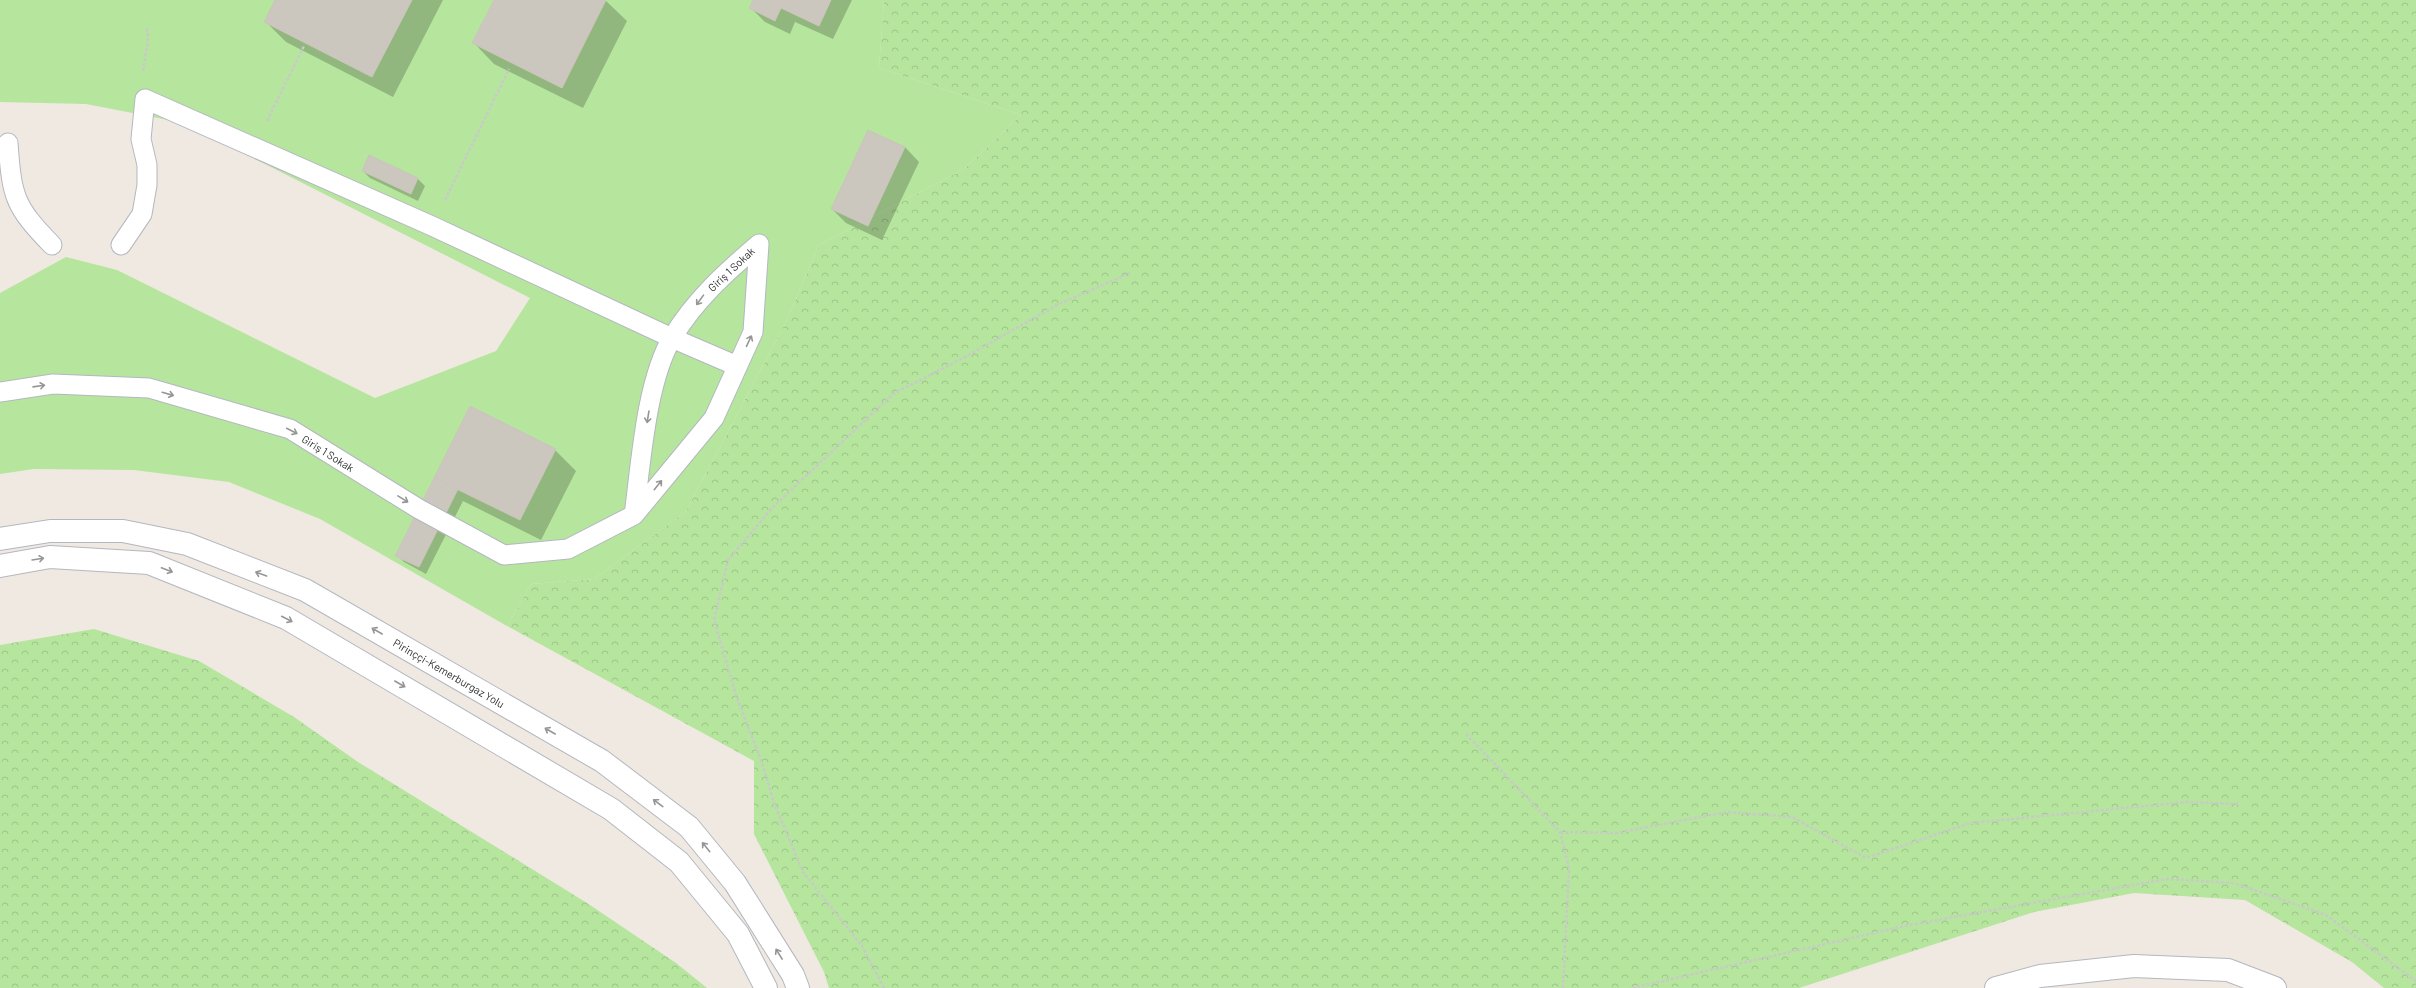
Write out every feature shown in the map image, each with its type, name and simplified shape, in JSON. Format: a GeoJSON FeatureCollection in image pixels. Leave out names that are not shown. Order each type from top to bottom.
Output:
{"type":"FeatureCollection","features":[{"type":"Feature","properties":{"kind":"main road","name":"Pirinççi-Kemerburgaz Yolu"},"geometry":{"type":"LineString","coordinates":[[0,539],[50,531],[123,531],[187,544],[305,590],[602,761],[689,827],[735,883],[793,975],[798,988]]}},
{"type":"Feature","properties":{"kind":"main road"},"geometry":{"type":"LineString","coordinates":[[0,566],[50,557],[149,563],[286,618],[611,809],[679,862],[738,934],[766,988]]}},
{"type":"Feature","properties":{"kind":"main road"},"geometry":{"type":"LineString","coordinates":[[1996,988],[2040,976],[2134,966],[2228,970],[2275,988]]}},
{"type":"Feature","properties":{"kind":"lane"},"geometry":{"type":"LineString","coordinates":[[121,245],[142,214],[147,185],[147,165],[142,139],[145,99],[432,226],[672,338],[737,366]]}},
{"type":"Feature","properties":{"kind":"lane"},"geometry":{"type":"LineString","coordinates":[[8,144],[12,189],[29,222],[52,245]]}},
{"type":"Feature","properties":{"kind":"lane","name":"Giriş 1 Sokak"},"geometry":{"type":"LineString","coordinates":[[0,392],[53,384],[149,388],[290,429],[419,509],[504,555],[568,549],[634,515],[714,418],[753,332],[759,244],[710,287],[672,338],[652,389],[634,515]]}},
{"type":"Feature","properties":{"kind":"path"},"geometry":{"type":"LineString","coordinates":[[143,71],[148,40],[147,27]]}},
{"type":"Feature","properties":{"kind":"path"},"geometry":{"type":"LineString","coordinates":[[265,123],[304,46]]}},
{"type":"Feature","properties":{"kind":"path"},"geometry":{"type":"LineString","coordinates":[[432,226],[509,69]]}},
{"type":"Feature","properties":{"kind":"path"},"geometry":{"type":"LineString","coordinates":[[884,988],[862,946],[803,872],[774,803],[764,766],[736,695],[714,620],[728,560],[774,507],[893,394],[967,356],[1057,305],[1130,273]]}},
{"type":"Feature","properties":{"kind":"path"},"geometry":{"type":"LineString","coordinates":[[1466,734],[1560,832],[1569,868],[1563,988]]}},
{"type":"Feature","properties":{"kind":"path"},"geometry":{"type":"LineString","coordinates":[[1560,832],[1616,833],[1727,812],[1792,817],[1866,858],[1970,823],[2186,802],[2239,804]]}},
{"type":"Feature","properties":{"kind":"path"},"geometry":{"type":"LineString","coordinates":[[1632,988],[1909,925],[2167,878],[2234,883],[2326,915],[2416,981]]}},
{"type":"Feature","properties":{"kind":"green space"},"geometry":{"type":"Polygon","coordinates":[[[0,0],[884,0],[879,68],[1021,115],[964,169],[819,245],[786,322],[686,511],[594,579],[531,584],[507,626],[320,519],[229,482],[134,470],[34,469],[0,474],[0,293],[66,257],[117,270],[375,398],[496,351],[530,298],[184,123],[86,104],[0,102],[0,0]]]}},
{"type":"Feature","properties":{"kind":"green space"},"geometry":{"type":"Polygon","coordinates":[[[884,0],[2416,0],[2416,988],[2384,988],[2352,962],[2245,900],[2134,893],[2034,912],[1799,988],[829,988],[824,972],[754,834],[754,761],[507,626],[531,584],[594,579],[686,511],[786,322],[819,245],[964,169],[1021,115],[879,68],[884,0]]]}},
{"type":"Feature","properties":{"kind":"green space"},"geometry":{"type":"Polygon","coordinates":[[[94,629],[199,661],[294,717],[358,762],[587,903],[676,963],[707,988],[0,988],[0,645],[94,629]]]}},
{"type":"Feature","properties":{"kind":"building"},"geometry":{"type":"Polygon","coordinates":[[[275,0],[412,0],[372,77],[264,22],[275,0]]]}},
{"type":"Feature","properties":{"kind":"building"},"geometry":{"type":"Polygon","coordinates":[[[494,0],[606,0],[562,88],[472,43],[494,0]]]}},
{"type":"Feature","properties":{"kind":"building"},"geometry":{"type":"Polygon","coordinates":[[[753,0],[831,0],[819,26],[781,8],[775,21],[749,8],[753,0]]]}},
{"type":"Feature","properties":{"kind":"building"},"geometry":{"type":"Polygon","coordinates":[[[868,130],[905,147],[868,226],[831,209],[868,130]]]}},
{"type":"Feature","properties":{"kind":"building"},"geometry":{"type":"Polygon","coordinates":[[[369,155],[418,178],[411,194],[362,171],[369,155]]]}},
{"type":"Feature","properties":{"kind":"building"},"geometry":{"type":"Polygon","coordinates":[[[470,406],[556,449],[520,520],[434,478],[470,406]]]}},
{"type":"Feature","properties":{"kind":"building"},"geometry":{"type":"Polygon","coordinates":[[[434,478],[458,489],[419,567],[395,556],[434,478]]]}}]}
